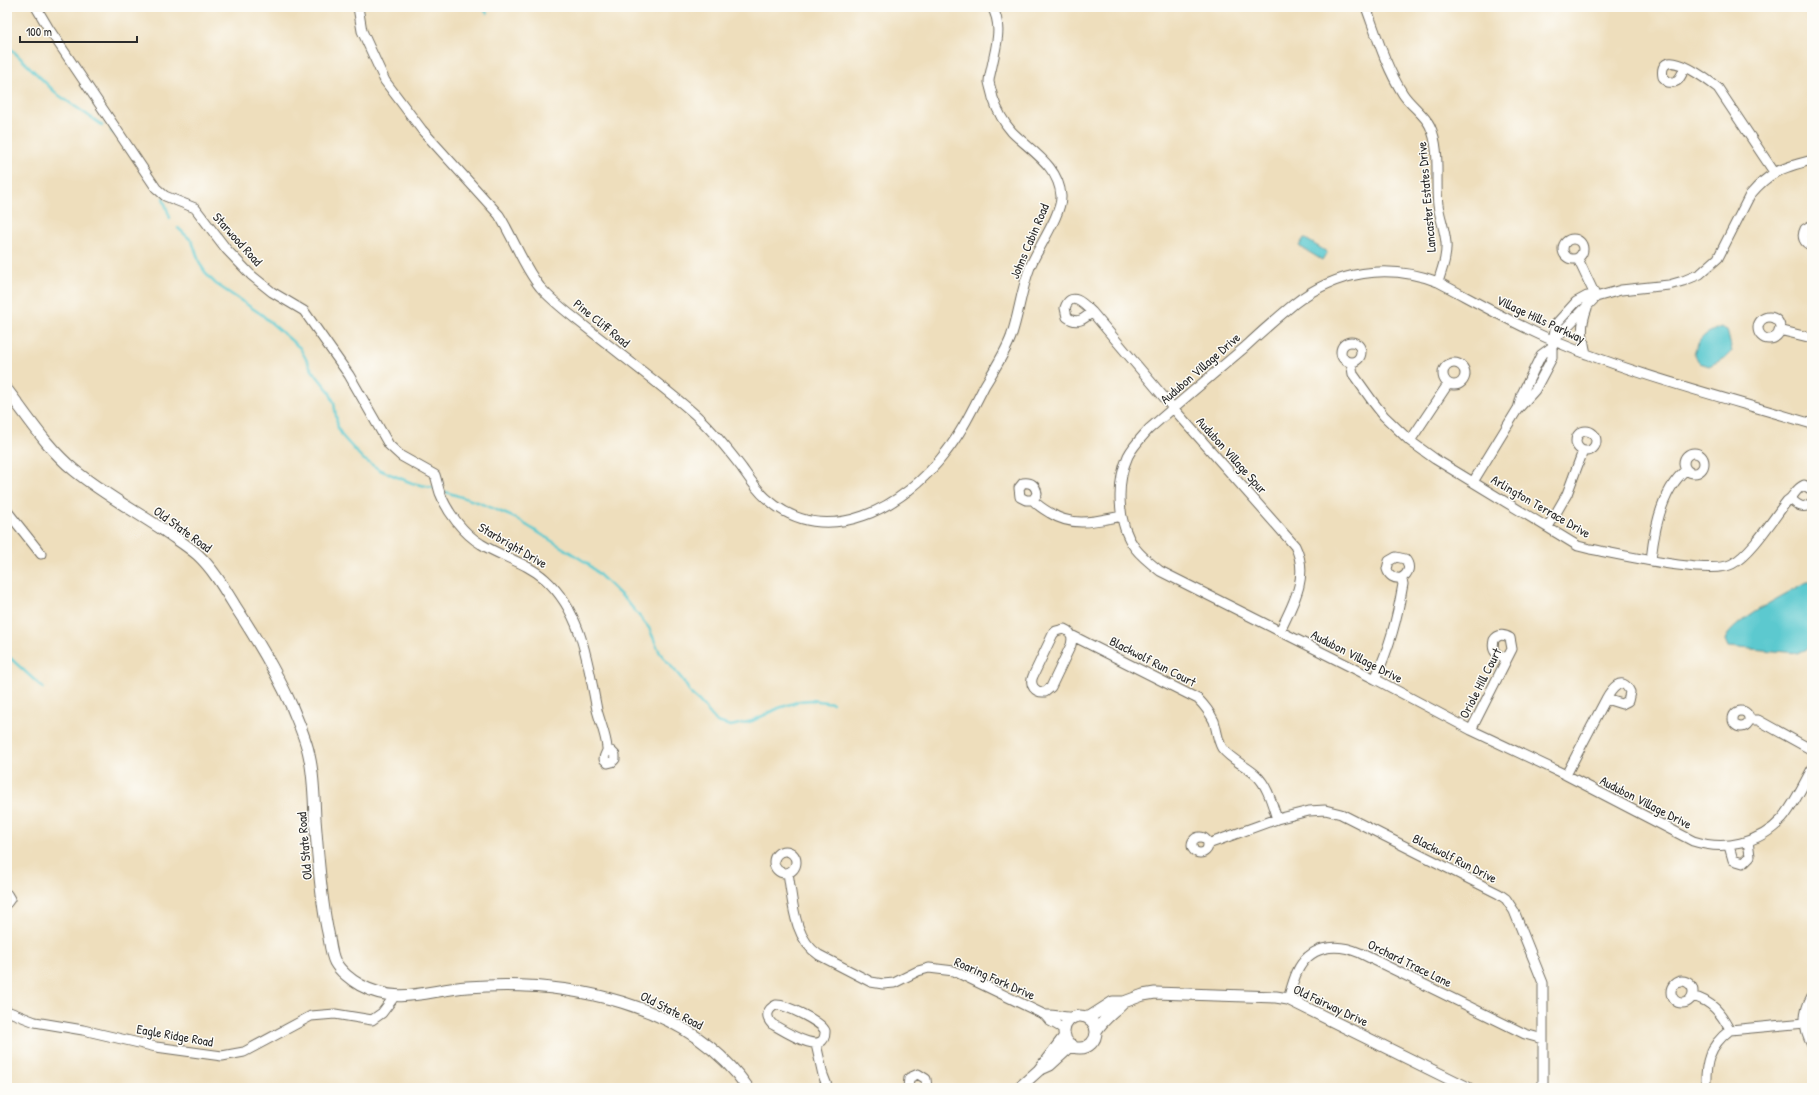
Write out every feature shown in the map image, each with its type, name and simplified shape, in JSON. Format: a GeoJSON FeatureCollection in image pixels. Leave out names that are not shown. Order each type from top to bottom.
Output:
{"type":"FeatureCollection","features":[{"type":"Feature","properties":{"kind":"street","name":"Starwood Road"},"geometry":{"type":"LineString","coordinates":[[36,7],[49,29],[156,188],[166,196],[195,208],[227,250],[251,275],[272,292],[304,311],[357,388],[389,445],[401,456],[435,475]]}},
{"type":"Feature","properties":{"kind":"street","name":"Pine Cliff Road"},"geometry":{"type":"LineString","coordinates":[[358,7],[362,31],[386,81],[422,130],[499,215],[509,231],[515,248],[539,285],[554,301],[609,346],[660,384],[709,426],[753,485],[765,498],[777,507],[800,518],[811,522],[832,523],[849,521],[872,513],[896,500],[919,483]]}},
{"type":"Feature","properties":{"kind":"street","name":"Johns Cabin Road"},"geometry":{"type":"LineString","coordinates":[[919,483],[946,453],[958,435],[1011,337],[1021,296],[1031,265],[1057,214],[1061,197],[1054,173],[1049,166],[1010,129],[996,106],[989,80],[999,30],[996,14],[992,7]]}},
{"type":"Feature","properties":{"kind":"street","name":"Lancaster Estates Drive"},"geometry":{"type":"LineString","coordinates":[[1366,7],[1387,67],[1406,99],[1430,125],[1433,134],[1436,147],[1438,205],[1446,244],[1445,260],[1438,282]]}},
{"type":"Feature","properties":{"kind":"street"},"geometry":{"type":"LineString","coordinates":[[1685,68],[1679,80],[1668,82],[1663,77],[1662,69],[1667,64],[1674,62],[1706,78],[1722,92],[1774,172]]}},
{"type":"Feature","properties":{"kind":"street"},"geometry":{"type":"LineString","coordinates":[[1473,482],[1517,410],[1535,390],[1552,358],[1554,327],[1561,317],[1576,302],[1587,296],[1596,297],[1621,290],[1683,282],[1700,274],[1718,258],[1750,195],[1774,172],[1812,160]]}},
{"type":"Feature","properties":{"kind":"street"},"geometry":{"type":"LineString","coordinates":[[1811,245],[1805,242],[1803,236],[1804,229],[1812,225]]}},
{"type":"Feature","properties":{"kind":"street"},"geometry":{"type":"LineString","coordinates":[[1578,259],[1596,297]]}},
{"type":"Feature","properties":{"kind":"street","name":"Village Hills Parkway"},"geometry":{"type":"LineString","coordinates":[[1271,324],[1295,303],[1325,285],[1358,274],[1374,271],[1407,273],[1438,282],[1552,344],[1631,370],[1812,424]]}},
{"type":"Feature","properties":{"kind":"street"},"geometry":{"type":"LineString","coordinates":[[1552,344],[1596,297]]}},
{"type":"Feature","properties":{"kind":"street"},"geometry":{"type":"LineString","coordinates":[[1586,354],[1582,334],[1582,324],[1587,307]]}},
{"type":"Feature","properties":{"kind":"street","name":"Audubon Village Spur"},"geometry":{"type":"LineString","coordinates":[[1092,312],[1173,408],[1289,538],[1299,553],[1302,574],[1301,582],[1280,631]]}},
{"type":"Feature","properties":{"kind":"street","name":"Audubon Village Drive"},"geometry":{"type":"LineString","coordinates":[[1271,324],[1149,429],[1136,443],[1128,456],[1120,484],[1119,498],[1122,516],[1128,535],[1135,547],[1146,560],[1160,571],[1374,679],[1471,730],[1694,841],[1716,846],[1729,846],[1748,841],[1772,827],[1781,820],[1812,769]]}},
{"type":"Feature","properties":{"kind":"street"},"geometry":{"type":"LineString","coordinates":[[1779,330],[1812,338]]}},
{"type":"Feature","properties":{"kind":"street","name":"Arlington Terrace Drive"},"geometry":{"type":"LineString","coordinates":[[1350,362],[1352,374],[1373,402],[1384,416],[1410,441],[1435,459],[1578,546],[1707,569],[1729,566],[1745,554],[1787,501],[1791,499],[1796,490],[1804,485],[1812,490]]}},
{"type":"Feature","properties":{"kind":"street"},"geometry":{"type":"LineString","coordinates":[[1410,441],[1448,384]]}},
{"type":"Feature","properties":{"kind":"street","name":"Old State Road"},"geometry":{"type":"LineString","coordinates":[[7,390],[53,450],[72,469],[185,544],[207,564],[262,647],[284,689],[301,728],[310,756],[324,909],[336,963],[347,976],[361,986],[394,997],[430,993],[462,987],[492,985],[540,987],[590,994],[630,1004],[664,1018],[704,1042],[729,1064],[748,1088]]}},
{"type":"Feature","properties":{"kind":"street"},"geometry":{"type":"LineString","coordinates":[[1548,528],[1567,494],[1583,451]]}},
{"type":"Feature","properties":{"kind":"street"},"geometry":{"type":"LineString","coordinates":[[1651,560],[1654,532],[1663,508],[1672,485],[1679,475],[1686,470]]}},
{"type":"Feature","properties":{"kind":"street","name":"Starbright Drive"},"geometry":{"type":"LineString","coordinates":[[435,475],[444,500],[466,533],[481,544],[544,578],[562,596],[577,629],[590,665],[597,711],[607,752]]}},
{"type":"Feature","properties":{"kind":"street"},"geometry":{"type":"LineString","coordinates":[[1791,499],[1802,507],[1812,502]]}},
{"type":"Feature","properties":{"kind":"street"},"geometry":{"type":"LineString","coordinates":[[1033,500],[1040,508],[1068,522],[1089,523],[1122,516]]}},
{"type":"Feature","properties":{"kind":"street"},"geometry":{"type":"LineString","coordinates":[[7,511],[41,554]]}},
{"type":"Feature","properties":{"kind":"street"},"geometry":{"type":"LineString","coordinates":[[1374,679],[1387,652],[1394,628],[1402,584],[1401,578]]}},
{"type":"Feature","properties":{"kind":"street","name":"Blackwolf Run Court"},"geometry":{"type":"LineString","coordinates":[[1071,635],[1073,638],[1071,645],[1051,687],[1045,692],[1035,690],[1031,679],[1053,634],[1056,631],[1064,630],[1071,635],[1198,699],[1214,721],[1218,740],[1226,752],[1261,781],[1277,819]]}},
{"type":"Feature","properties":{"kind":"street","name":"Oriole Hill Court"},"geometry":{"type":"LineString","coordinates":[[1471,730],[1507,658],[1512,648],[1512,641],[1506,636],[1499,635],[1494,640],[1492,647],[1496,653],[1507,658]]}},
{"type":"Feature","properties":{"kind":"street"},"geometry":{"type":"LineString","coordinates":[[1566,776],[1606,699],[1612,689],[1618,685],[1624,685],[1630,692],[1630,698],[1622,704],[1606,699]]}},
{"type":"Feature","properties":{"kind":"street"},"geometry":{"type":"LineString","coordinates":[[1749,720],[1758,720],[1812,750]]}},
{"type":"Feature","properties":{"kind":"street","name":"Blackwolf Run Drive"},"geometry":{"type":"LineString","coordinates":[[1208,844],[1277,819],[1316,810],[1325,810],[1341,814],[1499,894],[1506,900],[1514,911],[1543,983],[1542,1088]]}},
{"type":"Feature","properties":{"kind":"street"},"geometry":{"type":"LineString","coordinates":[[1729,846],[1733,860],[1743,863],[1750,856],[1748,841]]}},
{"type":"Feature","properties":{"kind":"street","name":"Roaring Fork Drive"},"geometry":{"type":"LineString","coordinates":[[788,873],[799,932],[804,942],[818,955],[871,982],[883,984],[894,983],[918,971],[929,968],[954,972],[1045,1015],[1050,1022],[1065,1033]]}},
{"type":"Feature","properties":{"kind":"street"},"geometry":{"type":"LineString","coordinates":[[7,894],[10,899],[7,902]]}},
{"type":"Feature","properties":{"kind":"street","name":"Orchard Trace Lane"},"geometry":{"type":"LineString","coordinates":[[1288,999],[1296,973],[1306,959],[1320,950],[1345,947],[1525,1034],[1543,1039]]}},
{"type":"Feature","properties":{"kind":"street","name":"Old Fairway Drive"},"geometry":{"type":"LineString","coordinates":[[1088,1018],[1113,1002],[1124,1002],[1143,995],[1155,993],[1266,996],[1288,999],[1468,1088]]}},
{"type":"Feature","properties":{"kind":"street"},"geometry":{"type":"LineString","coordinates":[[1692,996],[1702,998],[1714,1006],[1730,1030]]}},
{"type":"Feature","properties":{"kind":"street"},"geometry":{"type":"LineString","coordinates":[[1812,996],[1806,1008],[1805,1023],[1807,1034],[1812,1045]]}},
{"type":"Feature","properties":{"kind":"street","name":"Eagle Ridge Road"},"geometry":{"type":"LineString","coordinates":[[7,1012],[35,1022],[83,1030],[163,1048],[222,1056],[244,1052],[311,1016],[335,1014],[372,1020],[382,1013],[394,997]]}},
{"type":"Feature","properties":{"kind":"street","name":"Old Fairway Drive"},"geometry":{"type":"LineString","coordinates":[[1096,1031],[1108,1015],[1118,1009],[1124,1002]]}},
{"type":"Feature","properties":{"kind":"street"},"geometry":{"type":"LineString","coordinates":[[779,1005],[821,1025],[825,1031],[825,1035],[823,1040],[816,1044],[809,1043],[772,1024],[768,1017],[769,1010],[772,1007],[779,1005]]}},
{"type":"Feature","properties":{"kind":"street","name":"Roaring Fork Drive"},"geometry":{"type":"LineString","coordinates":[[1045,1015],[1054,1014],[1062,1018],[1074,1017]]}},
{"type":"Feature","properties":{"kind":"street"},"geometry":{"type":"LineString","coordinates":[[1019,1088],[1039,1070],[1065,1033],[1067,1023],[1074,1017],[1078,1016],[1088,1018],[1095,1025],[1096,1031],[1093,1042],[1088,1045],[1077,1047],[1072,1045],[1065,1033]]}},
{"type":"Feature","properties":{"kind":"street"},"geometry":{"type":"LineString","coordinates":[[1706,1088],[1705,1068],[1709,1056],[1719,1040],[1730,1030],[1805,1023]]}},
{"type":"Feature","properties":{"kind":"street"},"geometry":{"type":"LineString","coordinates":[[816,1044],[823,1075],[828,1088]]}},
{"type":"Feature","properties":{"kind":"street"},"geometry":{"type":"LineString","coordinates":[[1039,1070],[1050,1065],[1072,1045]]}},
{"type":"Feature","properties":{"kind":"street"},"geometry":{"type":"LineString","coordinates":[[908,1088],[909,1078],[918,1074],[926,1079],[927,1088]]}},
{"type":"Feature","properties":{"kind":"water"},"geometry":{"type":"Polygon","coordinates":[[[1304,238],[1327,252],[1322,260],[1299,246],[1304,238]]]}},
{"type":"Feature","properties":{"kind":"water"},"geometry":{"type":"Polygon","coordinates":[[[1721,327],[1727,330],[1732,351],[1725,358],[1709,366],[1700,363],[1694,355],[1700,340],[1706,334],[1721,327]]]}},
{"type":"Feature","properties":{"kind":"water"},"geometry":{"type":"Polygon","coordinates":[[[1807,582],[1812,582],[1812,641],[1807,649],[1798,653],[1728,647],[1725,640],[1729,633],[1738,624],[1774,600],[1807,582]]]}},
{"type":"Feature","properties":{"kind":"waterway"},"geometry":{"type":"LineString","coordinates":[[482,7],[487,13]]}},
{"type":"Feature","properties":{"kind":"waterway"},"geometry":{"type":"LineString","coordinates":[[7,45],[57,94],[102,125]]}},
{"type":"Feature","properties":{"kind":"waterway"},"geometry":{"type":"LineString","coordinates":[[111,131],[116,134]]}},
{"type":"Feature","properties":{"kind":"waterway"},"geometry":{"type":"LineString","coordinates":[[163,198],[170,218]]}},
{"type":"Feature","properties":{"kind":"waterway"},"geometry":{"type":"LineString","coordinates":[[178,228],[192,241],[200,264],[207,275],[216,284],[261,314],[300,348],[312,370],[329,391],[334,403],[338,428],[343,437],[363,459],[380,470],[412,483],[435,488]]}},
{"type":"Feature","properties":{"kind":"waterway"},"geometry":{"type":"LineString","coordinates":[[446,492],[480,503],[515,518],[587,563],[626,600],[649,628],[660,653],[682,679],[692,695],[717,722],[731,726],[752,721],[779,708],[800,701],[811,700],[833,703]]}},
{"type":"Feature","properties":{"kind":"waterway"},"geometry":{"type":"LineString","coordinates":[[7,655],[43,688]]}}]}
